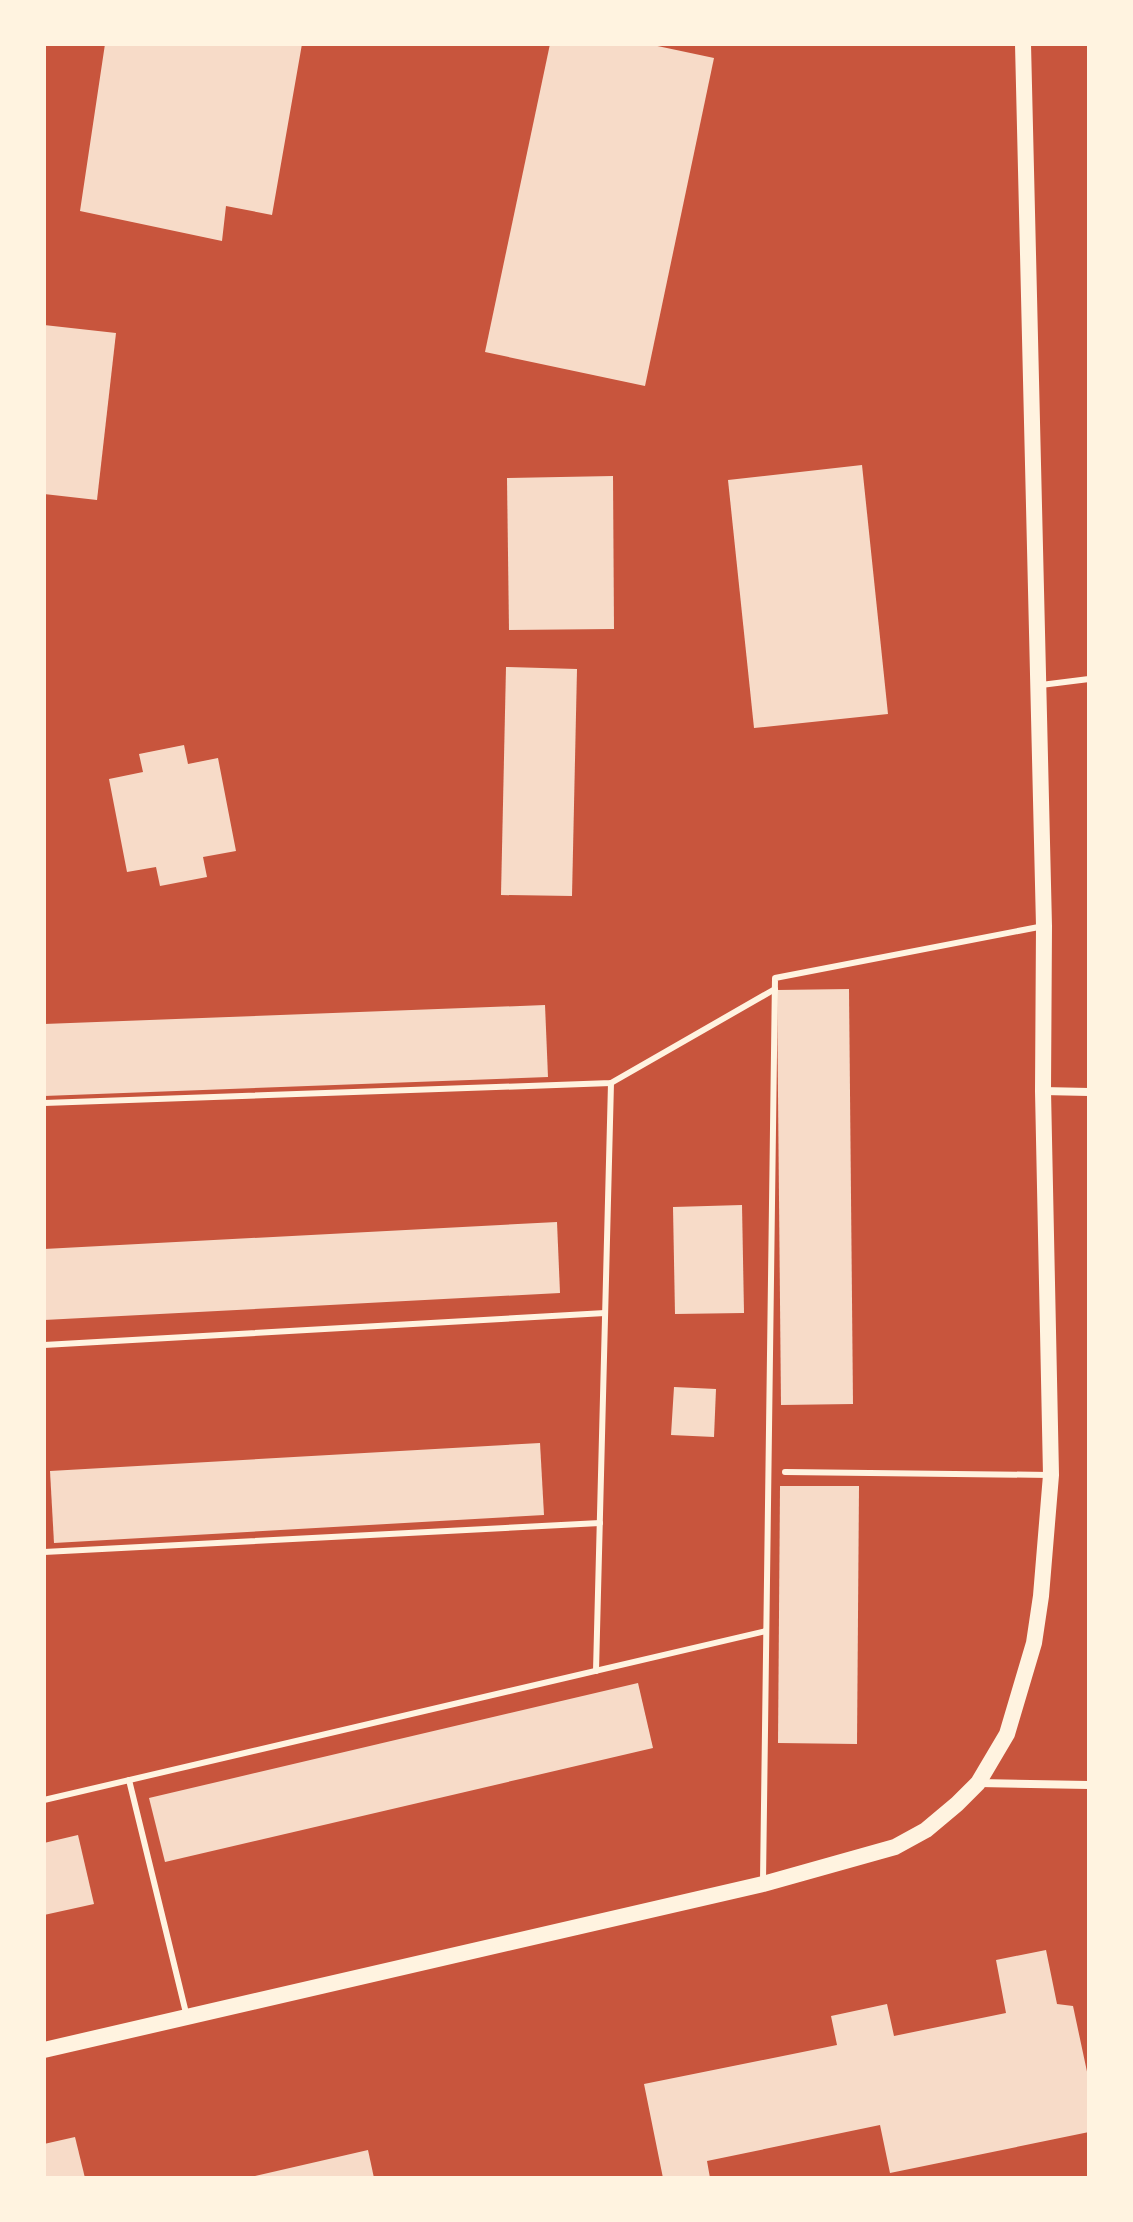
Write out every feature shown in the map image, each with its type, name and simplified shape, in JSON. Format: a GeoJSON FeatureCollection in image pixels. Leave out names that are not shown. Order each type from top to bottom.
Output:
{"type":"FeatureCollection","features":[{"type":"Feature","properties":{"kind":"main road"},"geometry":{"type":"LineString","coordinates":[[44,2050],[763,1884],[895,1847],[926,1830],[978,1783],[1007,1734],[1034,1643],[1051,1475],[1043,1091],[1044,926],[1023,44]]}},
{"type":"Feature","properties":{"kind":"street"},"geometry":{"type":"LineString","coordinates":[[1043,1091],[1089,1092]]}},
{"type":"Feature","properties":{"kind":"street"},"geometry":{"type":"LineString","coordinates":[[978,1783],[1089,1785]]}},
{"type":"Feature","properties":{"kind":"lane"},"geometry":{"type":"LineString","coordinates":[[1037,686],[1089,679]]}},
{"type":"Feature","properties":{"kind":"lane"},"geometry":{"type":"LineString","coordinates":[[763,1884],[775,978],[1044,926]]}},
{"type":"Feature","properties":{"kind":"lane"},"geometry":{"type":"LineString","coordinates":[[44,1103],[611,1083],[776,989]]}},
{"type":"Feature","properties":{"kind":"lane"},"geometry":{"type":"LineString","coordinates":[[596,1671],[611,1083]]}},
{"type":"Feature","properties":{"kind":"lane"},"geometry":{"type":"LineString","coordinates":[[44,1345],[605,1313]]}},
{"type":"Feature","properties":{"kind":"lane"},"geometry":{"type":"LineString","coordinates":[[785,1472],[1051,1475]]}},
{"type":"Feature","properties":{"kind":"lane"},"geometry":{"type":"LineString","coordinates":[[44,1552],[600,1523]]}},
{"type":"Feature","properties":{"kind":"lane"},"geometry":{"type":"LineString","coordinates":[[44,1800],[766,1631]]}},
{"type":"Feature","properties":{"kind":"lane"},"geometry":{"type":"LineString","coordinates":[[129,1780],[187,2017]]}},
{"type":"Feature","properties":{"kind":"building"},"geometry":{"type":"Polygon","coordinates":[[[105,44],[302,44],[272,215],[226,206],[222,241],[80,211],[105,44]]]}},
{"type":"Feature","properties":{"kind":"building"},"geometry":{"type":"Polygon","coordinates":[[[550,44],[648,44],[714,58],[645,386],[485,352],[550,44]]]}},
{"type":"Feature","properties":{"kind":"building"},"geometry":{"type":"Polygon","coordinates":[[[44,325],[116,333],[97,500],[44,494],[44,325]]]}},
{"type":"Feature","properties":{"kind":"building"},"geometry":{"type":"Polygon","coordinates":[[[862,465],[888,714],[754,728],[728,480],[862,465]]]}},
{"type":"Feature","properties":{"kind":"building"},"geometry":{"type":"Polygon","coordinates":[[[613,476],[614,629],[509,630],[507,478],[613,476]]]}},
{"type":"Feature","properties":{"kind":"building"},"geometry":{"type":"Polygon","coordinates":[[[506,667],[577,669],[572,896],[501,895],[506,667]]]}},
{"type":"Feature","properties":{"kind":"building"},"geometry":{"type":"Polygon","coordinates":[[[184,745],[188,764],[218,758],[236,851],[203,857],[207,877],[160,886],[156,867],[127,872],[109,779],[143,772],[139,754],[184,745]]]}},
{"type":"Feature","properties":{"kind":"building"},"geometry":{"type":"Polygon","coordinates":[[[849,989],[853,1404],[781,1405],[777,990],[849,989]]]}},
{"type":"Feature","properties":{"kind":"building"},"geometry":{"type":"Polygon","coordinates":[[[545,1005],[548,1077],[44,1096],[44,1024],[545,1005]]]}},
{"type":"Feature","properties":{"kind":"building"},"geometry":{"type":"Polygon","coordinates":[[[742,1205],[744,1313],[675,1314],[673,1207],[742,1205]]]}},
{"type":"Feature","properties":{"kind":"building"},"geometry":{"type":"Polygon","coordinates":[[[557,1222],[560,1293],[44,1320],[44,1249],[557,1222]]]}},
{"type":"Feature","properties":{"kind":"building"},"geometry":{"type":"Polygon","coordinates":[[[674,1387],[716,1389],[714,1437],[671,1435],[674,1387]]]}},
{"type":"Feature","properties":{"kind":"building"},"geometry":{"type":"Polygon","coordinates":[[[540,1443],[544,1515],[54,1543],[50,1471],[540,1443]]]}},
{"type":"Feature","properties":{"kind":"building"},"geometry":{"type":"Polygon","coordinates":[[[780,1486],[859,1486],[857,1744],[778,1743],[780,1486]]]}},
{"type":"Feature","properties":{"kind":"building"},"geometry":{"type":"Polygon","coordinates":[[[638,1683],[653,1748],[165,1862],[149,1798],[638,1683]]]}},
{"type":"Feature","properties":{"kind":"building"},"geometry":{"type":"Polygon","coordinates":[[[78,1835],[94,1904],[44,1915],[44,1843],[78,1835]]]}},
{"type":"Feature","properties":{"kind":"building"},"geometry":{"type":"Polygon","coordinates":[[[1046,1950],[1057,2004],[1073,2006],[1089,2081],[1089,2132],[890,2173],[880,2125],[707,2161],[710,2178],[663,2178],[644,2084],[837,2045],[831,2016],[887,2004],[894,2036],[1006,2013],[996,1960],[1046,1950]]]}},
{"type":"Feature","properties":{"kind":"building"},"geometry":{"type":"Polygon","coordinates":[[[75,2137],[85,2178],[44,2178],[44,2144],[75,2137]]]}},
{"type":"Feature","properties":{"kind":"building"},"geometry":{"type":"Polygon","coordinates":[[[368,2150],[374,2178],[251,2178],[251,2177],[368,2150]]]}}]}
